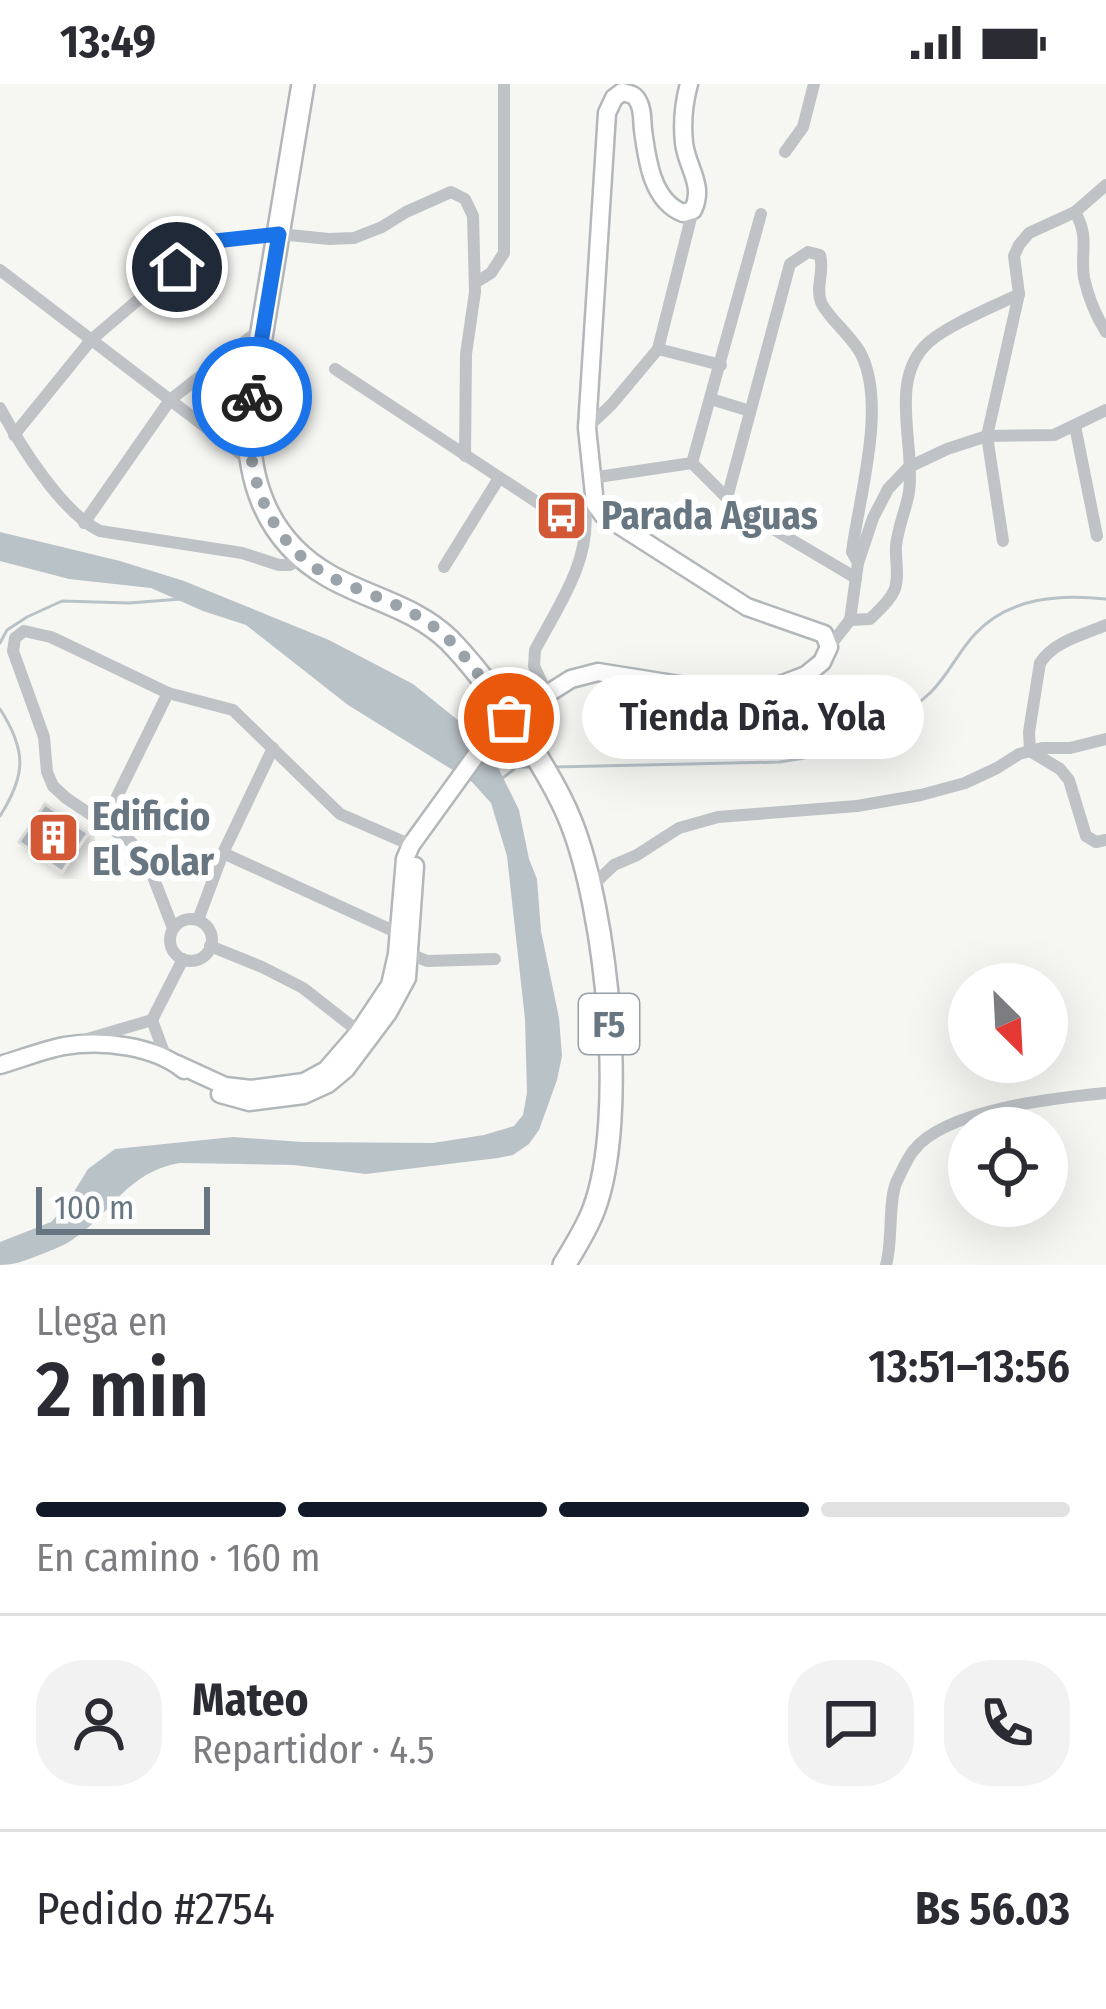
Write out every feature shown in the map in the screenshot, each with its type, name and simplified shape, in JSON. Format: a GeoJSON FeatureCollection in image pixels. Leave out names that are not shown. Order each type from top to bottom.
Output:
{"type":"FeatureCollection","features":[{"type":"Feature","properties":{"kind":"highway","name":"F5"},"geometry":{"type":"LineString","coordinates":[[303,84],[250,404],[250,461],[266,509],[303,556],[328,575],[430,624],[465,658],[552,783],[570,818],[591,887],[609,1021],[610,1114],[595,1208],[564,1265]]}},
{"type":"Feature","properties":{"kind":"street"},"geometry":{"type":"LineString","coordinates":[[475,283],[491,273],[504,254],[504,84]]}},
{"type":"Feature","properties":{"kind":"street"},"geometry":{"type":"LineString","coordinates":[[587,428],[658,349],[699,199],[685,149],[689,84]]}},
{"type":"Feature","properties":{"kind":"street"},"geometry":{"type":"LineString","coordinates":[[785,152],[802,127],[814,84]]}},
{"type":"Feature","properties":{"kind":"street"},"geometry":{"type":"LineString","coordinates":[[547,694],[534,666],[535,650],[582,559],[588,532],[587,428],[607,113],[622,92],[633,95],[640,104],[653,178],[664,201],[683,213],[693,210]]}},
{"type":"Feature","properties":{"kind":"street"},"geometry":{"type":"LineString","coordinates":[[1003,542],[987,436],[1018,294],[1014,256],[1029,233],[1075,212],[1106,185]]}},
{"type":"Feature","properties":{"kind":"street"},"geometry":{"type":"LineString","coordinates":[[14,435],[91,340],[206,242],[279,234],[354,238],[451,192],[465,199],[473,216],[475,283],[466,354],[465,456]]}},
{"type":"Feature","properties":{"kind":"street"},"geometry":{"type":"LineString","coordinates":[[1075,212],[1086,245],[1083,273],[1106,332]]}},
{"type":"Feature","properties":{"kind":"street"},"geometry":{"type":"LineString","coordinates":[[692,464],[761,214]]}},
{"type":"Feature","properties":{"kind":"street"},"geometry":{"type":"LineString","coordinates":[[727,498],[790,264],[808,252],[820,255],[821,304],[863,358],[870,395],[870,431],[852,552],[858,563]]}},
{"type":"Feature","properties":{"kind":"street"},"geometry":{"type":"LineString","coordinates":[[0,270],[250,461]]}},
{"type":"Feature","properties":{"kind":"street"},"geometry":{"type":"LineString","coordinates":[[850,620],[870,619],[892,595],[897,581],[896,544],[909,494],[906,399],[918,356],[941,334],[1018,294]]}},
{"type":"Feature","properties":{"kind":"street"},"geometry":{"type":"LineString","coordinates":[[84,523],[170,400],[263,328]]}},
{"type":"Feature","properties":{"kind":"street"},"geometry":{"type":"LineString","coordinates":[[658,349],[721,364]]}},
{"type":"Feature","properties":{"kind":"street"},"geometry":{"type":"LineString","coordinates":[[335,368],[561,518],[590,507]]}},
{"type":"Feature","properties":{"kind":"street"},"geometry":{"type":"LineString","coordinates":[[711,398],[750,411]]}},
{"type":"Feature","properties":{"kind":"street"},"geometry":{"type":"LineString","coordinates":[[0,408],[14,435],[84,523],[100,531],[242,553],[279,565],[290,566],[303,556]]}},
{"type":"Feature","properties":{"kind":"street"},"geometry":{"type":"LineString","coordinates":[[405,932],[405,860],[411,845],[487,740],[509,718],[571,679],[598,672],[736,694],[770,689],[806,675],[822,662],[850,620],[858,563],[880,503],[909,467],[987,436],[1054,435],[1106,410]]}},
{"type":"Feature","properties":{"kind":"street"},"geometry":{"type":"LineString","coordinates":[[1075,425],[1097,536]]}},
{"type":"Feature","properties":{"kind":"street"},"geometry":{"type":"LineString","coordinates":[[591,478],[692,464]]}},
{"type":"Feature","properties":{"kind":"street"},"geometry":{"type":"LineString","coordinates":[[692,464],[736,507],[856,578]]}},
{"type":"Feature","properties":{"kind":"street"},"geometry":{"type":"LineString","coordinates":[[444,567],[499,478]]}},
{"type":"Feature","properties":{"kind":"street"},"geometry":{"type":"LineString","coordinates":[[590,507],[747,607],[824,634],[829,647]]}},
{"type":"Feature","properties":{"kind":"street"},"geometry":{"type":"LineString","coordinates":[[1030,751],[1040,663],[1054,647],[1106,625]]}},
{"type":"Feature","properties":{"kind":"street"},"geometry":{"type":"LineString","coordinates":[[173,928],[184,920],[198,920],[211,934],[210,946],[196,960],[183,959],[171,946],[173,928],[147,861],[130,841],[53,786],[46,772],[44,737],[13,650],[15,638],[24,631],[38,632],[168,693],[232,710],[340,814],[411,845]]}},
{"type":"Feature","properties":{"kind":"street"},"geometry":{"type":"LineString","coordinates":[[104,823],[168,693]]}},
{"type":"Feature","properties":{"kind":"street"},"geometry":{"type":"LineString","coordinates":[[591,887],[614,865],[679,828],[718,817],[856,806],[921,795],[965,783],[1018,754],[1106,740]]}},
{"type":"Feature","properties":{"kind":"street"},"geometry":{"type":"LineString","coordinates":[[198,920],[223,853],[273,748]]}},
{"type":"Feature","properties":{"kind":"street"},"geometry":{"type":"LineString","coordinates":[[1030,751],[1069,780],[1086,836],[1096,842],[1106,840]]}},
{"type":"Feature","properties":{"kind":"street"},"geometry":{"type":"LineString","coordinates":[[65,1046],[126,1047],[172,1062],[221,1095],[250,1102],[304,1095],[328,1084],[346,1069],[364,1036],[403,989],[405,932],[416,860],[427,825]]}},
{"type":"Feature","properties":{"kind":"street"},"geometry":{"type":"LineString","coordinates":[[223,853],[405,932]]}},
{"type":"Feature","properties":{"kind":"street"},"geometry":{"type":"LineString","coordinates":[[210,946],[303,988],[364,1036]]}},
{"type":"Feature","properties":{"kind":"street"},"geometry":{"type":"LineString","coordinates":[[403,954],[427,961],[495,959]]}},
{"type":"Feature","properties":{"kind":"street"},"geometry":{"type":"LineString","coordinates":[[0,1065],[152,1020],[183,959]]}},
{"type":"Feature","properties":{"kind":"street"},"geometry":{"type":"LineString","coordinates":[[152,1020],[172,1062]]}},
{"type":"Feature","properties":{"kind":"street"},"geometry":{"type":"LineString","coordinates":[[886,1265],[894,1187],[914,1148],[935,1132],[981,1113],[1106,1093]]}},
{"type":"Feature","properties":{"kind":"shaded area"},"geometry":{"type":"Polygon","coordinates":[[[0,532],[184,581],[329,640],[413,684],[491,753],[519,810],[537,879],[541,931],[559,1018],[562,1056],[557,1080],[529,1144],[498,1158],[366,1174],[294,1165],[180,1163],[133,1184],[68,1242],[0,1265],[0,1242],[51,1222],[88,1169],[115,1149],[233,1137],[433,1143],[514,1126],[523,1115],[527,1093],[525,1019],[507,856],[491,803],[472,782],[348,705],[246,625],[151,588],[69,579],[0,561],[0,532]]]}},
{"type":"Feature","properties":{"kind":"building","name":"Edificio El Solar"},"geometry":{"type":"Polygon","coordinates":[[[45,804],[88,833],[62,872],[19,842],[45,804]]]}},
{"type":"Feature","properties":{"kind":"waterway"},"geometry":{"type":"LineString","coordinates":[[554,767],[779,762],[821,754],[879,731],[914,707],[975,634],[1003,612],[1053,598],[1106,599]]}},
{"type":"Feature","properties":{"kind":"waterway"},"geometry":{"type":"LineString","coordinates":[[0,643],[7,630],[62,601],[181,599]]}},
{"type":"Feature","properties":{"kind":"waterway"},"geometry":{"type":"LineString","coordinates":[[0,709],[15,738],[20,763],[15,788],[0,816]]}},
{"type":"Feature","properties":{"kind":"waterway"},"geometry":{"type":"LineString","coordinates":[[504,777],[517,767],[533,767]]}},
{"type":"Feature","properties":{"kind":"way so far"},"geometry":{"type":"LineString","coordinates":[[252,397],[250,461],[278,530],[328,575],[430,624],[465,658],[509,718]]}},
{"type":"Feature","properties":{"kind":"place","name":"Parada Aguas"},"geometry":{"type":"Point","coordinates":[562,515]}},
{"type":"Feature","properties":{"kind":"place","name":"Tienda Dña. Yola"},"geometry":{"type":"Point","coordinates":[509,718]}},
{"type":"Feature","properties":{"kind":"place","name":"Edificio El Solar"},"geometry":{"type":"Point","coordinates":[53,838]}},
{"type":"Feature","properties":{"kind":"route"},"geometry":{"type":"LineString","coordinates":[[177,267],[206,242],[279,234],[252,397]]}}]}
